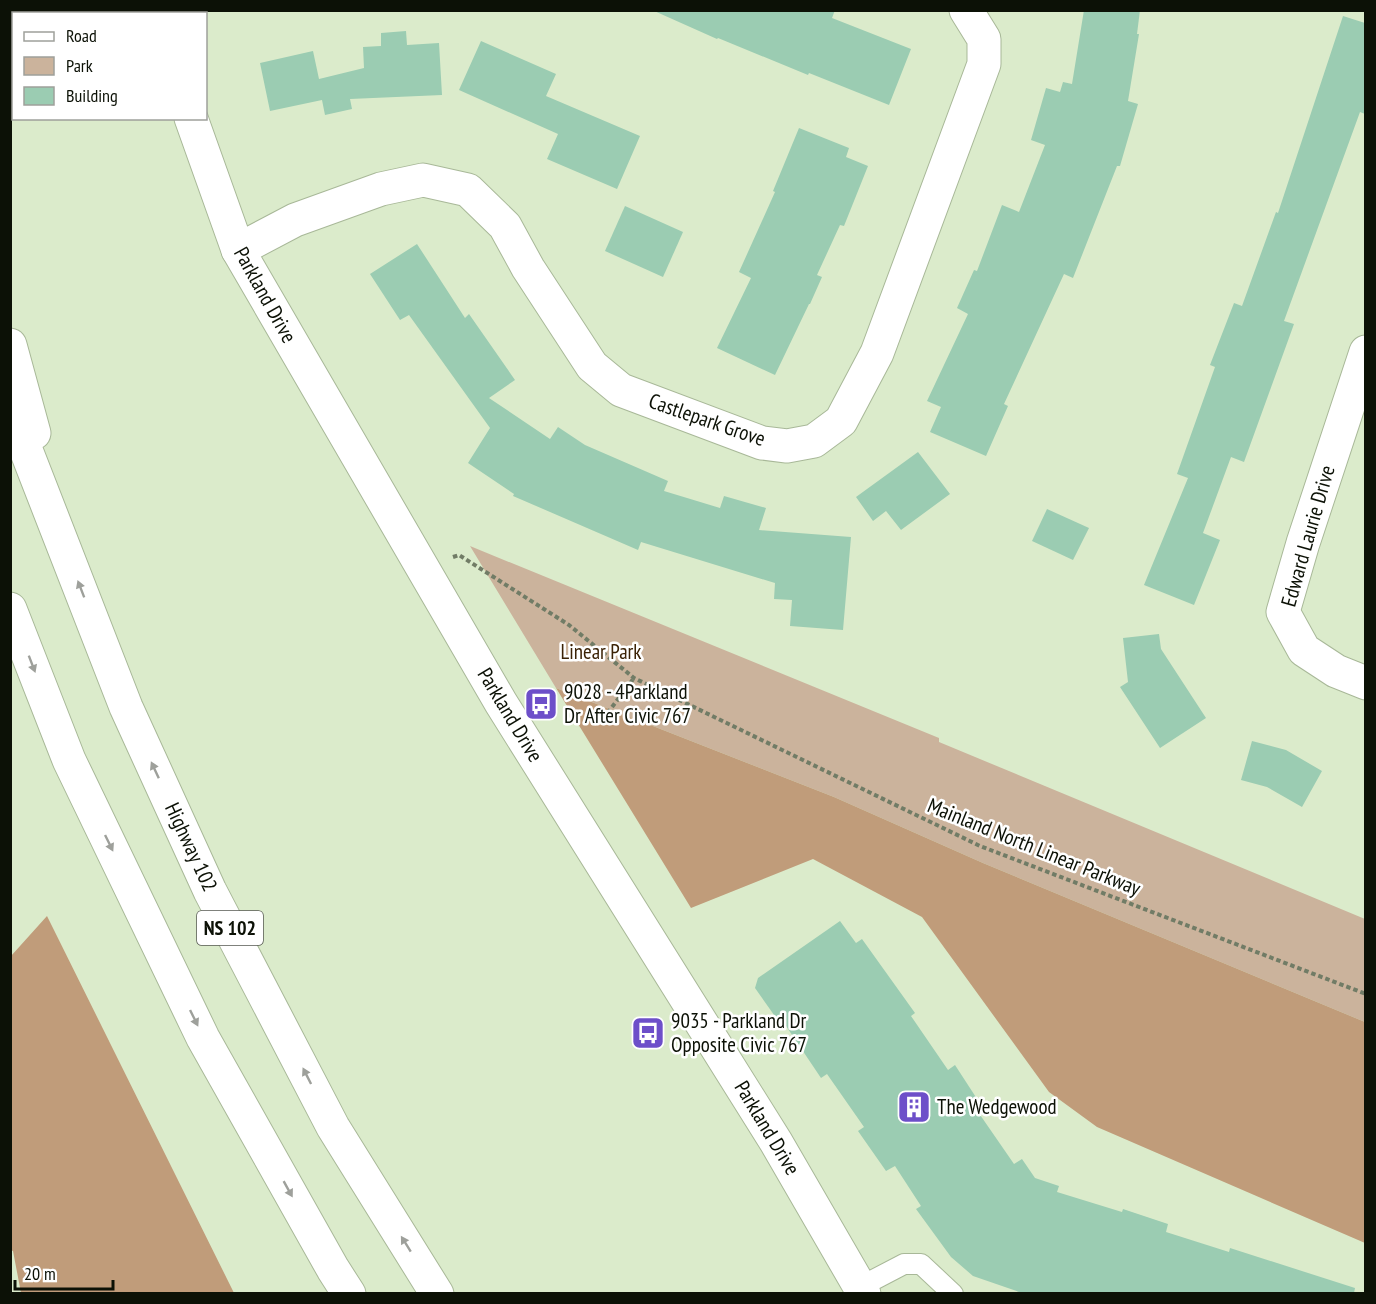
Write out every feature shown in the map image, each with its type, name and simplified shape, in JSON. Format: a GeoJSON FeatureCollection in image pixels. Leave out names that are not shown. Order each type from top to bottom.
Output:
{"type":"FeatureCollection","features":[{"type":"Feature","properties":{"kind":"main road","name":"Castlepark Grove"},"geometry":{"type":"LineString","coordinates":[[238,250],[295,220],[381,189],[423,180],[468,190],[505,226],[534,278],[592,366],[621,390],[762,443],[787,446],[814,441],[841,421],[877,353],[984,64],[984,39],[966,10]]}},
{"type":"Feature","properties":{"kind":"main road","name":"Parkland Drive"},"geometry":{"type":"LineString","coordinates":[[191,120],[238,250],[501,703],[776,1142],[862,1290]]}},
{"type":"Feature","properties":{"kind":"main road"},"geometry":{"type":"LineString","coordinates":[[10,345],[63,542]]}},
{"type":"Feature","properties":{"kind":"main road","name":"Edward Laurie Drive"},"geometry":{"type":"LineString","coordinates":[[1365,352],[1283,612],[1304,650],[1336,671],[1365,683]]}},
{"type":"Feature","properties":{"kind":"main road","name":"Highway 102"},"geometry":{"type":"LineString","coordinates":[[10,409],[126,706],[210,891],[333,1127],[437,1293]]}},
{"type":"Feature","properties":{"kind":"main road"},"geometry":{"type":"LineString","coordinates":[[10,609],[69,760],[203,1038],[333,1269],[349,1293]]}},
{"type":"Feature","properties":{"kind":"lane"},"geometry":{"type":"LineString","coordinates":[[862,1290],[904,1264],[921,1264],[953,1293]]}},
{"type":"Feature","properties":{"kind":"path","name":"Mainland North Linear Parkway"},"geometry":{"type":"LineString","coordinates":[[420,565],[459,555],[569,625],[634,678],[980,846],[1365,994]]}},
{"type":"Feature","properties":{"kind":"path"},"geometry":{"type":"LineString","coordinates":[[603,719],[634,678]]}},
{"type":"Feature","properties":{"kind":"green space","name":"Linear Park"},"geometry":{"type":"Polygon","coordinates":[[[470,546],[939,738],[939,742],[1365,919],[1365,1022],[983,863],[834,797],[556,688],[470,546]]]}},
{"type":"Feature","properties":{"kind":"shaded area"},"geometry":{"type":"Polygon","coordinates":[[[556,688],[834,797],[983,863],[1365,1022],[1365,1243],[1097,1127],[1049,1092],[922,917],[813,859],[691,908],[556,688]]]}},
{"type":"Feature","properties":{"kind":"shaded area"},"geometry":{"type":"Polygon","coordinates":[[[47,916],[234,1293],[21,1293],[13,1251],[10,1250],[11,956],[47,916]]]}},
{"type":"Feature","properties":{"kind":"building"},"geometry":{"type":"Polygon","coordinates":[[[652,10],[835,10],[832,18],[911,49],[889,105],[717,39],[652,10]]]}},
{"type":"Feature","properties":{"kind":"building"},"geometry":{"type":"Polygon","coordinates":[[[1084,10],[1140,10],[1137,34],[1139,34],[1128,101],[1138,104],[1120,166],[1117,166],[1073,278],[1064,274],[1004,404],[1008,406],[986,456],[930,432],[941,407],[927,401],[968,314],[957,308],[974,270],[977,271],[1002,205],[1019,212],[1045,145],[1031,140],[1046,88],[1060,92],[1063,82],[1072,84],[1084,10]]]}},
{"type":"Feature","properties":{"kind":"building"},"geometry":{"type":"Polygon","coordinates":[[[1343,16],[1365,23],[1365,114],[1360,112],[1284,321],[1294,324],[1244,462],[1231,457],[1203,533],[1220,540],[1194,605],[1144,585],[1188,478],[1177,474],[1215,367],[1210,365],[1234,303],[1242,306],[1276,212],[1278,213],[1343,16]]]}},
{"type":"Feature","properties":{"kind":"building"},"geometry":{"type":"Polygon","coordinates":[[[406,31],[407,45],[439,43],[442,95],[350,99],[352,109],[325,115],[322,100],[270,111],[260,63],[313,51],[319,79],[364,68],[363,47],[381,46],[381,33],[406,31]]]}},
{"type":"Feature","properties":{"kind":"building"},"geometry":{"type":"Polygon","coordinates":[[[481,41],[556,74],[546,96],[640,136],[617,189],[547,159],[558,134],[459,90],[481,41]]]}},
{"type":"Feature","properties":{"kind":"building"},"geometry":{"type":"Polygon","coordinates":[[[799,128],[849,148],[846,157],[868,166],[844,226],[840,225],[817,275],[822,277],[810,304],[775,375],[717,348],[751,278],[739,272],[775,192],[773,191],[799,128]]]}},
{"type":"Feature","properties":{"kind":"building"},"geometry":{"type":"Polygon","coordinates":[[[625,206],[683,232],[663,277],[605,251],[625,206]]]}},
{"type":"Feature","properties":{"kind":"building"},"geometry":{"type":"Polygon","coordinates":[[[417,244],[465,318],[469,314],[515,380],[489,398],[550,439],[558,427],[585,445],[668,481],[664,491],[720,508],[724,496],[766,508],[759,530],[851,537],[843,630],[790,626],[792,600],[774,599],[775,583],[641,542],[638,550],[513,496],[514,494],[468,463],[490,428],[409,315],[400,320],[370,274],[417,244]]]}},
{"type":"Feature","properties":{"kind":"building"},"geometry":{"type":"Polygon","coordinates":[[[918,452],[950,494],[901,530],[886,511],[873,521],[856,497],[918,452]]]}},
{"type":"Feature","properties":{"kind":"building"},"geometry":{"type":"Polygon","coordinates":[[[1047,509],[1089,528],[1073,560],[1032,541],[1047,509]]]}},
{"type":"Feature","properties":{"kind":"building"},"geometry":{"type":"Polygon","coordinates":[[[1159,634],[1161,649],[1206,718],[1160,748],[1120,687],[1128,682],[1123,638],[1159,634]]]}},
{"type":"Feature","properties":{"kind":"building"},"geometry":{"type":"Polygon","coordinates":[[[1252,741],[1286,750],[1322,771],[1302,807],[1267,787],[1241,780],[1252,741]]]}},
{"type":"Feature","properties":{"kind":"building","name":"The Wedgewood"},"geometry":{"type":"Polygon","coordinates":[[[840,921],[856,943],[862,939],[915,1013],[911,1016],[948,1070],[955,1065],[981,1105],[976,1109],[1014,1164],[1022,1159],[1035,1178],[1059,1186],[1057,1192],[1122,1212],[1123,1209],[1168,1224],[1166,1232],[1229,1252],[1230,1248],[1355,1288],[1354,1293],[1022,1293],[973,1276],[951,1257],[916,1209],[921,1206],[895,1166],[886,1171],[858,1131],[864,1127],[827,1074],[821,1078],[782,1020],[779,1022],[755,988],[758,978],[840,921]]]}},
{"type":"Feature","properties":{"kind":"place","name":"9028 - 4Parkland Dr After Civic 767"},"geometry":{"type":"Point","coordinates":[541,704]}},
{"type":"Feature","properties":{"kind":"place","name":"9035 - Parkland Dr Opposite Civic 767"},"geometry":{"type":"Point","coordinates":[648,1033]}},
{"type":"Feature","properties":{"kind":"place","name":"The Wedgewood"},"geometry":{"type":"Point","coordinates":[914,1107]}}]}
